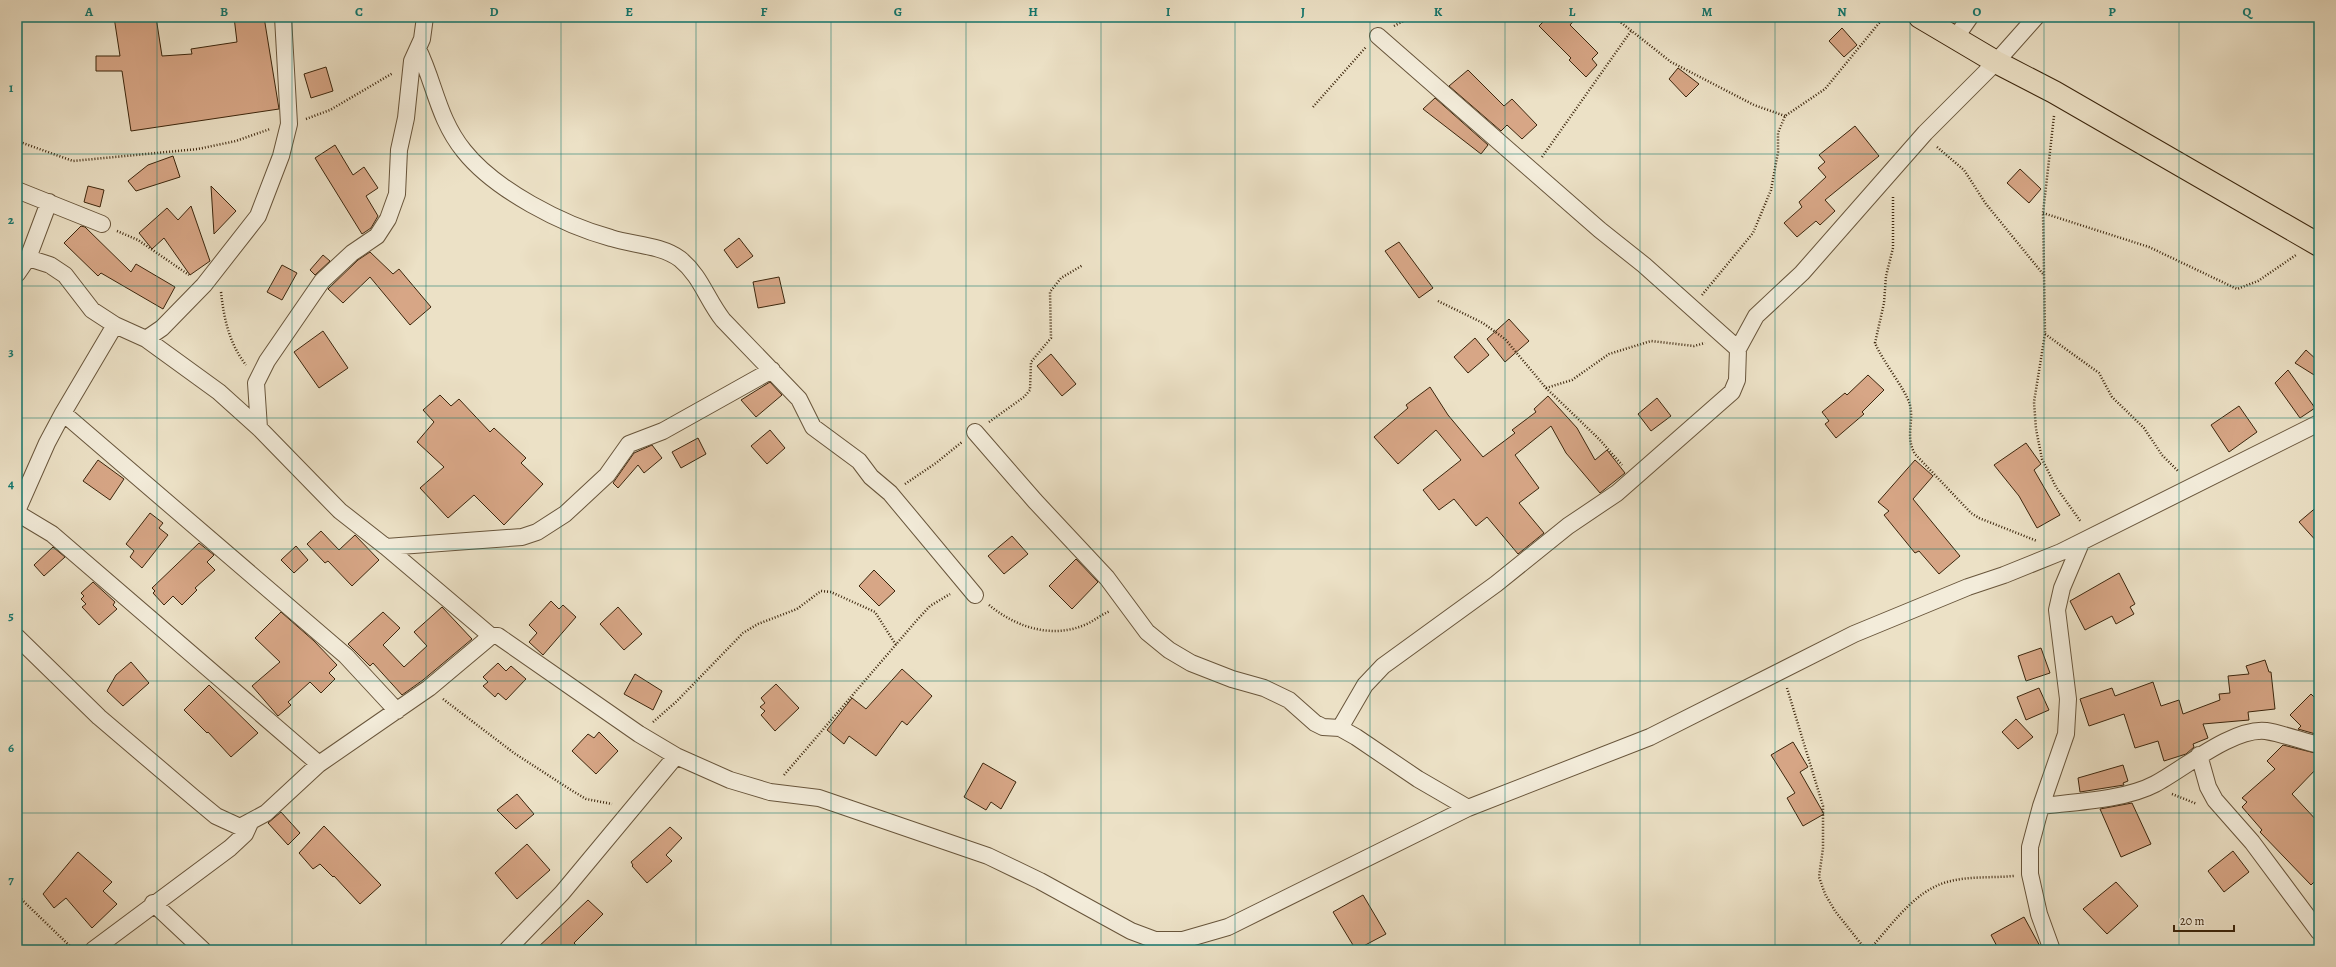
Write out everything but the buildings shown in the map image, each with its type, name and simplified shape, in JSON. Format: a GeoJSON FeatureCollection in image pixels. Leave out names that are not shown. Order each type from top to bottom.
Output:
{"type":"FeatureCollection","features":[{"type":"Feature","properties":{"kind":"main road"},"geometry":{"type":"LineString","coordinates":[[1920,17],[1996,62],[2054,92],[2317,244]]}},
{"type":"Feature","properties":{"kind":"street"},"geometry":{"type":"LineString","coordinates":[[146,339],[162,328],[204,286],[258,216],[281,156],[290,124],[283,17]]}},
{"type":"Feature","properties":{"kind":"street"},"geometry":{"type":"LineString","coordinates":[[259,428],[256,383],[267,361],[322,281],[352,253],[377,236],[388,219],[396,194],[399,150],[406,118],[415,55],[422,39],[425,17]]}},
{"type":"Feature","properties":{"kind":"street"},"geometry":{"type":"LineString","coordinates":[[1956,37],[1970,17]]}},
{"type":"Feature","properties":{"kind":"street"},"geometry":{"type":"LineString","coordinates":[[1340,728],[1365,685],[1383,666],[1634,478],[1732,392],[1737,380],[1738,349],[1756,316],[1802,273],[1925,133],[1996,62],[2036,17]]}},
{"type":"Feature","properties":{"kind":"street"},"geometry":{"type":"LineString","coordinates":[[1378,36],[1738,349]]}},
{"type":"Feature","properties":{"kind":"street"},"geometry":{"type":"LineString","coordinates":[[415,55],[427,67],[445,123],[464,151],[503,186],[573,225],[611,238],[669,253],[679,259],[700,279],[714,308],[723,320],[804,405],[815,429],[850,453],[871,477],[890,493],[975,595]]}},
{"type":"Feature","properties":{"kind":"street"},"geometry":{"type":"LineString","coordinates":[[17,190],[102,224]]}},
{"type":"Feature","properties":{"kind":"street"},"geometry":{"type":"LineString","coordinates":[[17,273],[28,258],[49,202]]}},
{"type":"Feature","properties":{"kind":"street"},"geometry":{"type":"LineString","coordinates":[[28,258],[50,265],[65,275],[92,310],[116,325],[146,339],[219,392],[259,428],[340,511],[386,546],[491,636]]}},
{"type":"Feature","properties":{"kind":"street"},"geometry":{"type":"LineString","coordinates":[[116,325],[47,442],[17,512],[52,534],[319,764]]}},
{"type":"Feature","properties":{"kind":"street"},"geometry":{"type":"LineString","coordinates":[[386,546],[522,537],[537,532],[565,514],[591,491],[607,475],[629,444],[663,431],[772,370]]}},
{"type":"Feature","properties":{"kind":"street"},"geometry":{"type":"LineString","coordinates":[[63,413],[346,656],[397,711]]}},
{"type":"Feature","properties":{"kind":"street"},"geometry":{"type":"LineString","coordinates":[[17,636],[99,717],[216,816],[240,827],[250,823],[266,813],[319,764],[428,688],[491,636],[498,636],[639,734],[676,756],[730,780],[770,792],[820,798],[988,856],[1040,880],[1131,931],[1155,940],[1183,940],[1228,927],[1468,808],[1650,738],[1854,634],[1968,587],[2004,575],[2061,552],[2193,488],[2319,423]]}},
{"type":"Feature","properties":{"kind":"street"},"geometry":{"type":"LineString","coordinates":[[975,432],[1035,501],[1108,578],[1136,619],[1148,632],[1191,663],[1274,692],[1289,700],[1315,723],[1323,727],[1340,728],[1428,786],[1468,808]]}},
{"type":"Feature","properties":{"kind":"street"},"geometry":{"type":"LineString","coordinates":[[2052,950],[2039,914],[2030,874],[2030,847],[2041,806],[2066,734],[2068,700],[2057,610],[2062,588],[2086,540]]}},
{"type":"Feature","properties":{"kind":"street"},"geometry":{"type":"LineString","coordinates":[[2041,806],[2110,798],[2154,785],[2199,755],[2242,736],[2265,731],[2319,745]]}},
{"type":"Feature","properties":{"kind":"street"},"geometry":{"type":"LineString","coordinates":[[2199,755],[2208,787],[2225,813],[2252,842],[2319,932]]}},
{"type":"Feature","properties":{"kind":"street"},"geometry":{"type":"LineString","coordinates":[[507,950],[562,893],[676,756]]}},
{"type":"Feature","properties":{"kind":"street"},"geometry":{"type":"LineString","coordinates":[[92,950],[153,903],[230,848],[245,834],[250,823]]}},
{"type":"Feature","properties":{"kind":"street"},"geometry":{"type":"LineString","coordinates":[[153,903],[203,950]]}},
{"type":"Feature","properties":{"kind":"path"},"geometry":{"type":"LineString","coordinates":[[1313,107],[1358,54],[1378,36],[1411,17]]}},
{"type":"Feature","properties":{"kind":"path"},"geometry":{"type":"LineString","coordinates":[[1614,17],[1671,62],[1754,105],[1785,116]]}},
{"type":"Feature","properties":{"kind":"path"},"geometry":{"type":"LineString","coordinates":[[1690,307],[1712,286],[1753,233],[1771,190],[1778,152],[1778,133],[1785,116],[1824,88],[1884,17]]}},
{"type":"Feature","properties":{"kind":"path"},"geometry":{"type":"LineString","coordinates":[[1532,170],[1631,31]]}},
{"type":"Feature","properties":{"kind":"path"},"geometry":{"type":"LineString","coordinates":[[17,142],[73,161],[198,149],[236,141],[330,110],[415,55]]}},
{"type":"Feature","properties":{"kind":"path"},"geometry":{"type":"LineString","coordinates":[[2054,92],[2053,127],[2043,213],[2045,334],[2034,402],[2036,429],[2042,459],[2086,540]]}},
{"type":"Feature","properties":{"kind":"path"},"geometry":{"type":"LineString","coordinates":[[1925,133],[1939,150],[1964,170],[1986,204],[2043,274]]}},
{"type":"Feature","properties":{"kind":"path"},"geometry":{"type":"LineString","coordinates":[[1896,167],[1893,201],[1893,248],[1886,276],[1884,303],[1875,343],[1910,406],[1910,446],[1948,490],[1975,516],[2061,552]]}},
{"type":"Feature","properties":{"kind":"path"},"geometry":{"type":"LineString","coordinates":[[2043,213],[2149,247],[2237,290],[2258,281],[2317,244]]}},
{"type":"Feature","properties":{"kind":"path"},"geometry":{"type":"LineString","coordinates":[[102,224],[138,240],[204,286]]}},
{"type":"Feature","properties":{"kind":"path"},"geometry":{"type":"LineString","coordinates":[[219,265],[225,319],[234,349],[248,368],[256,383]]}},
{"type":"Feature","properties":{"kind":"path"},"geometry":{"type":"LineString","coordinates":[[890,493],[936,463],[975,432],[1024,397],[1030,390],[1031,362],[1051,338],[1050,292],[1061,278],[1083,265]]}},
{"type":"Feature","properties":{"kind":"path"},"geometry":{"type":"LineString","coordinates":[[1438,301],[1483,323],[1505,339],[1546,388],[1599,438],[1634,478]]}},
{"type":"Feature","properties":{"kind":"path"},"geometry":{"type":"LineString","coordinates":[[2045,334],[2099,373],[2112,397],[2144,428],[2162,455],[2193,488]]}},
{"type":"Feature","properties":{"kind":"path"},"geometry":{"type":"LineString","coordinates":[[1546,388],[1572,380],[1609,354],[1651,341],[1694,346],[1724,337]]}},
{"type":"Feature","properties":{"kind":"path"},"geometry":{"type":"LineString","coordinates":[[639,734],[678,701],[743,633],[758,624],[797,608],[820,591],[831,592],[876,612],[896,645]]}},
{"type":"Feature","properties":{"kind":"path"},"geometry":{"type":"LineString","coordinates":[[770,792],[930,606],[945,596],[959,591],[975,595],[1005,618],[1021,626],[1049,631],[1072,629],[1088,623],[1113,609],[1136,619]]}},
{"type":"Feature","properties":{"kind":"path"},"geometry":{"type":"LineString","coordinates":[[1781,670],[1823,806],[1823,848],[1819,877],[1824,894],[1835,911],[1866,950]]}},
{"type":"Feature","properties":{"kind":"path"},"geometry":{"type":"LineString","coordinates":[[428,688],[514,753],[586,799],[634,806]]}},
{"type":"Feature","properties":{"kind":"path"},"geometry":{"type":"LineString","coordinates":[[2154,785],[2184,800],[2225,813]]}},
{"type":"Feature","properties":{"kind":"path"},"geometry":{"type":"LineString","coordinates":[[1870,950],[1924,893],[1946,882],[1970,878],[2030,874]]}},
{"type":"Feature","properties":{"kind":"path"},"geometry":{"type":"LineString","coordinates":[[17,895],[75,950]]}}]}
